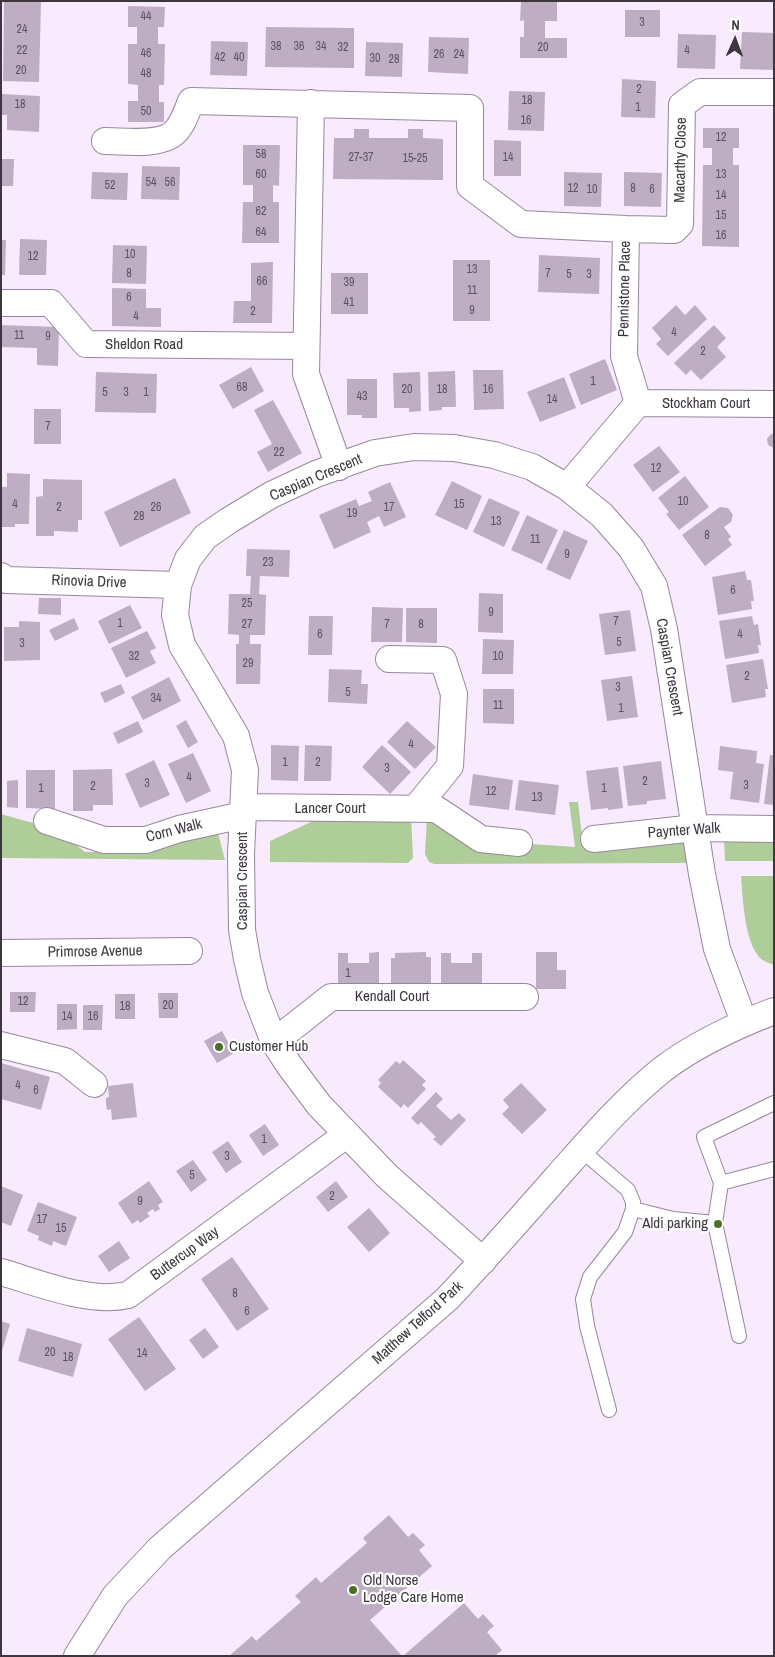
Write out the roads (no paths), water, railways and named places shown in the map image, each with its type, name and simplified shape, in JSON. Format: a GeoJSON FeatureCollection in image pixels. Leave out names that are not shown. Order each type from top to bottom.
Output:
{"type":"FeatureCollection","features":[{"type":"Feature","properties":{"kind":"street","name":"Macarthy Close"},"geometry":{"type":"LineString","coordinates":[[626,230],[674,230],[680,224],[682,105],[700,92],[774,92]]}},
{"type":"Feature","properties":{"kind":"street","name":"Pennistone Place"},"geometry":{"type":"LineString","coordinates":[[105,141],[157,141],[174,133],[184,118],[191,101],[470,108],[470,186],[521,224],[626,230],[624,356],[638,403]]}},
{"type":"Feature","properties":{"kind":"street"},"geometry":{"type":"LineString","coordinates":[[312,103],[306,374],[339,467]]}},
{"type":"Feature","properties":{"kind":"street","name":"Sheldon Road"},"geometry":{"type":"LineString","coordinates":[[1,302],[51,304],[86,344],[306,346]]}},
{"type":"Feature","properties":{"kind":"street"},"geometry":{"type":"LineString","coordinates":[[567,487],[638,403]]}},
{"type":"Feature","properties":{"kind":"street","name":"Stockham Court"},"geometry":{"type":"LineString","coordinates":[[638,403],[774,404]]}},
{"type":"Feature","properties":{"kind":"street","name":"Caspian Crescent"},"geometry":{"type":"LineString","coordinates":[[483,1261],[387,1176],[319,1105],[274,1042],[255,993],[242,930],[241,854],[245,770],[236,736],[182,645],[176,615],[178,585],[188,559],[205,537],[271,495],[316,474],[375,453],[414,447],[454,448],[494,454],[532,467],[567,487],[602,514],[631,548],[654,586],[664,629],[695,828],[717,949],[744,1022]]}},
{"type":"Feature","properties":{"kind":"street","name":"Rinovia Drive"},"geometry":{"type":"LineString","coordinates":[[1,576],[6,580],[178,585]]}},
{"type":"Feature","properties":{"kind":"street"},"geometry":{"type":"LineString","coordinates":[[389,659],[442,660],[454,694],[450,766],[415,809]]}},
{"type":"Feature","properties":{"kind":"street","name":"Lancer Court"},"geometry":{"type":"LineString","coordinates":[[244,811],[436,809],[480,839],[518,843]]}},
{"type":"Feature","properties":{"kind":"street","name":"Corn Walk"},"geometry":{"type":"LineString","coordinates":[[47,821],[104,840],[146,840],[244,811]]}},
{"type":"Feature","properties":{"kind":"street","name":"Paynter Walk"},"geometry":{"type":"LineString","coordinates":[[594,839],[695,828],[774,829]]}},
{"type":"Feature","properties":{"kind":"street","name":"Primrose Avenue"},"geometry":{"type":"LineString","coordinates":[[1,953],[189,951]]}},
{"type":"Feature","properties":{"kind":"street","name":"Kendall Court"},"geometry":{"type":"LineString","coordinates":[[274,1042],[330,997],[525,996]]}},
{"type":"Feature","properties":{"kind":"street","name":"Matthew Telford Park"},"geometry":{"type":"LineString","coordinates":[[77,1656],[115,1596],[160,1548],[447,1299],[627,1101],[663,1069],[702,1043],[744,1022],[774,1011]]}},
{"type":"Feature","properties":{"kind":"street"},"geometry":{"type":"LineString","coordinates":[[1,1045],[65,1061],[94,1084]]}},
{"type":"Feature","properties":{"kind":"street","name":"Buttercup Way"},"geometry":{"type":"LineString","coordinates":[[1,1272],[71,1292],[117,1298],[128,1295],[346,1135]]}},
{"type":"Feature","properties":{"kind":"lane"},"geometry":{"type":"LineString","coordinates":[[740,1336],[715,1223],[721,1183],[704,1137],[774,1103]]}},
{"type":"Feature","properties":{"kind":"lane"},"geometry":{"type":"LineString","coordinates":[[581,1150],[628,1190],[633,1209],[625,1232],[590,1277],[582,1299],[586,1326],[609,1410]]}},
{"type":"Feature","properties":{"kind":"lane"},"geometry":{"type":"LineString","coordinates":[[721,1183],[774,1169]]}},
{"type":"Feature","properties":{"kind":"lane"},"geometry":{"type":"LineString","coordinates":[[633,1209],[674,1219],[715,1223]]}},
{"type":"Feature","properties":{"kind":"place","name":"Customer Hub"},"geometry":{"type":"Point","coordinates":[219,1047]}},
{"type":"Feature","properties":{"kind":"place","name":"Aldi parking"},"geometry":{"type":"Point","coordinates":[718,1224]}},
{"type":"Feature","properties":{"kind":"place","name":"Old Norse Lodge Care Home"},"geometry":{"type":"Point","coordinates":[353,1590]}}]}
